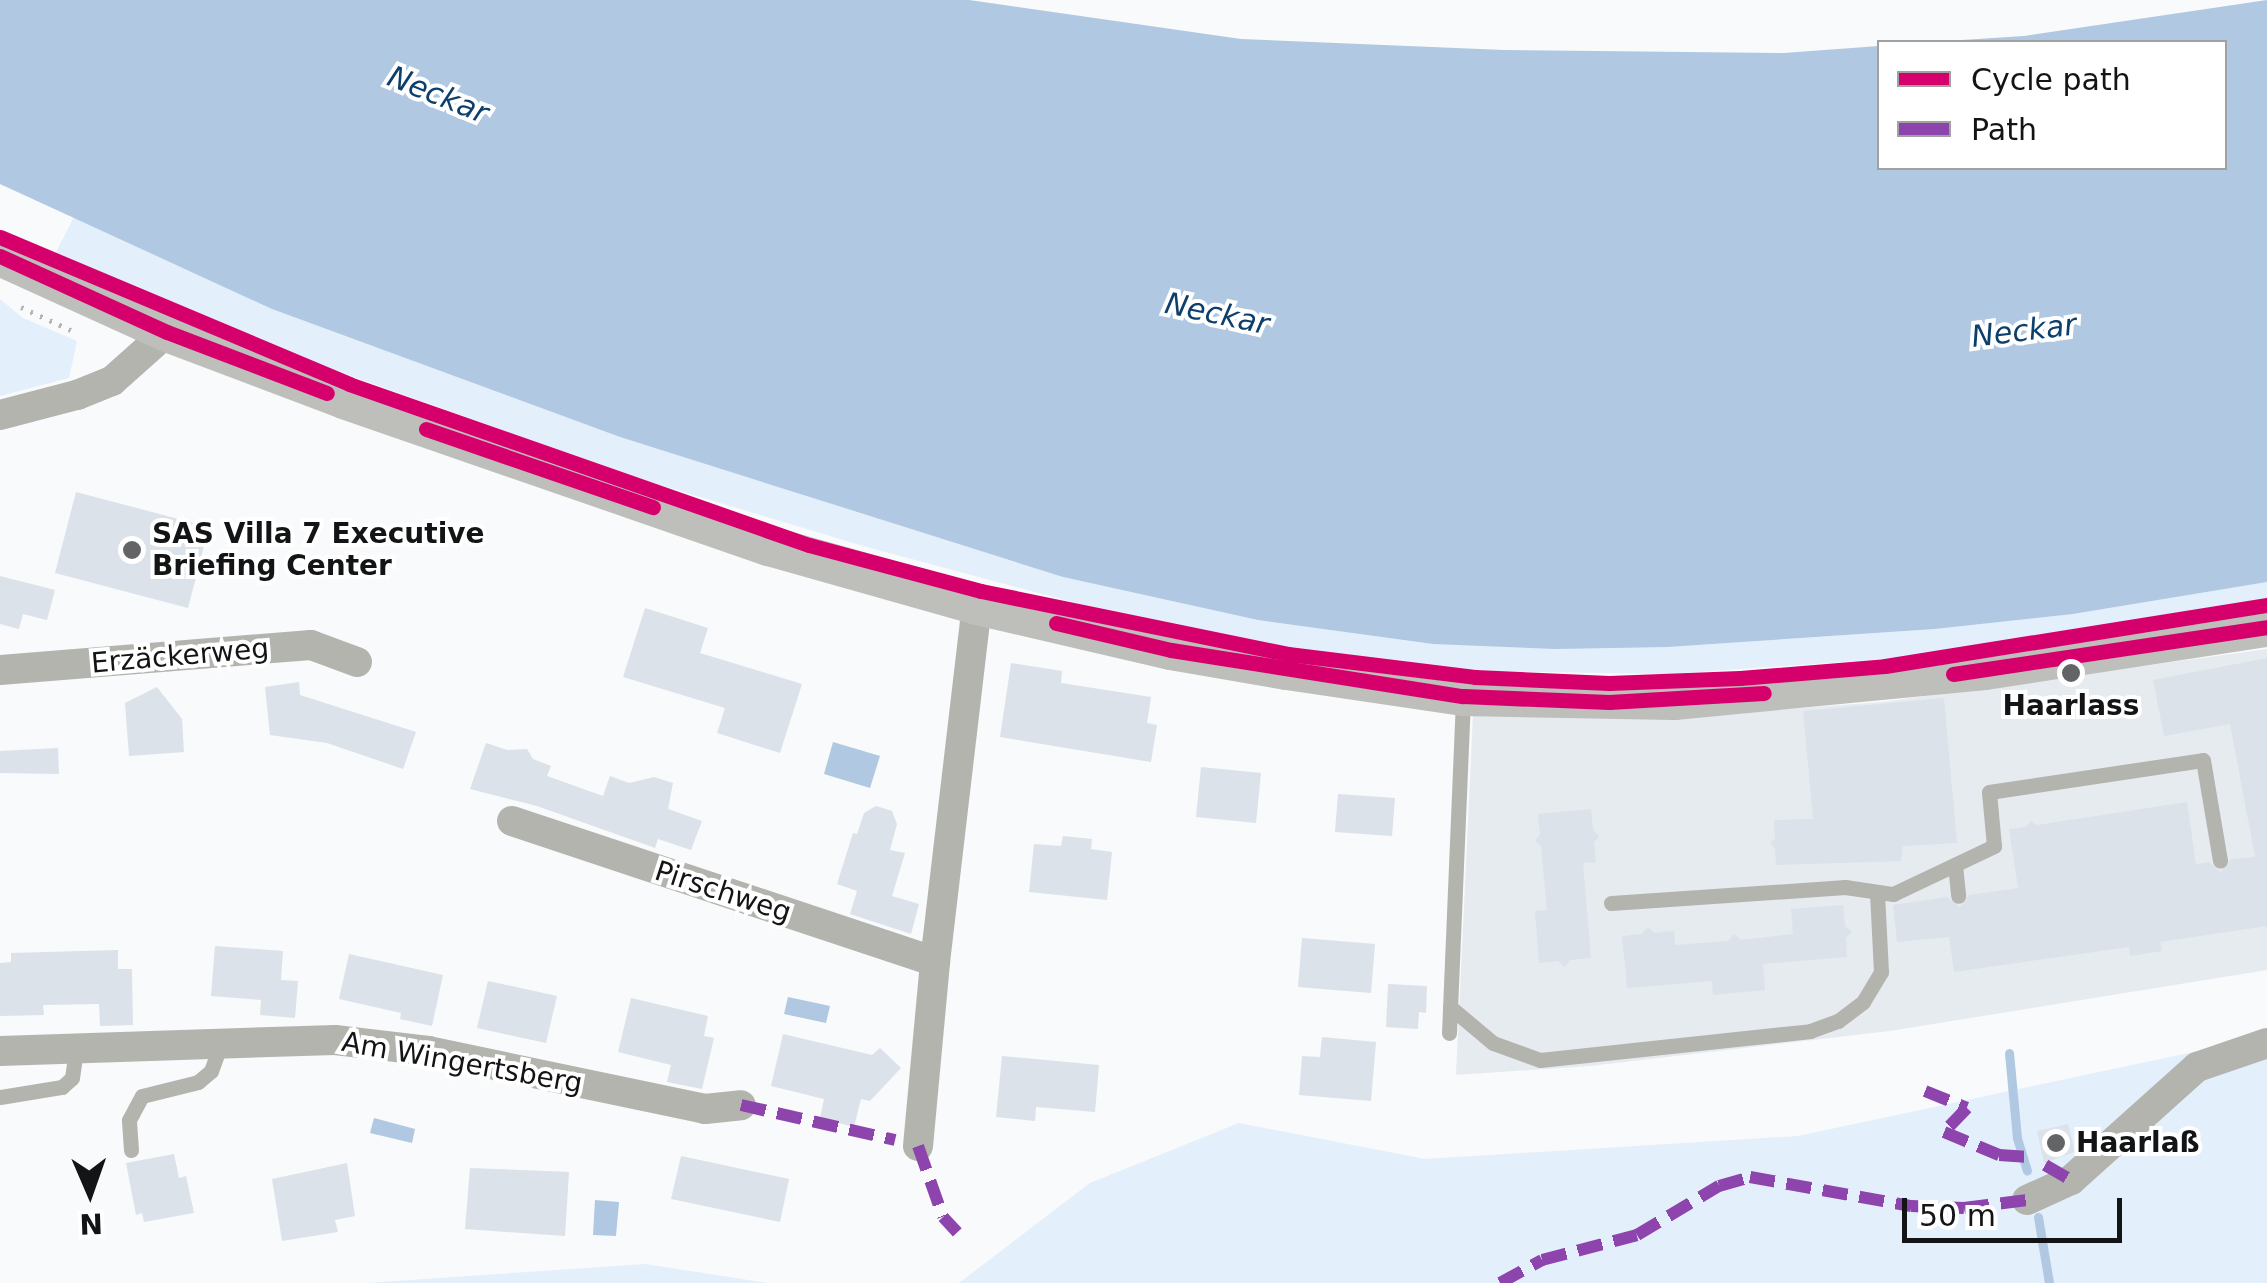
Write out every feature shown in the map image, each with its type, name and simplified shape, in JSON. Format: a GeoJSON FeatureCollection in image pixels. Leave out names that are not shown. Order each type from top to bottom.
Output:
{"type":"FeatureCollection","features":[{"type":"Feature","properties":{"kind":"main road"},"geometry":{"type":"LineString","coordinates":[[0,256],[167,332],[552,474],[768,546],[976,605],[1171,650],[1464,696],[1608,702],[1765,693],[2056,660],[2267,626]]}},
{"type":"Feature","properties":{"kind":"street"},"geometry":{"type":"LineString","coordinates":[[0,414],[77,395],[112,381],[167,332]]}},
{"type":"Feature","properties":{"kind":"street"},"geometry":{"type":"LineString","coordinates":[[918,1146],[976,605]]}},
{"type":"Feature","properties":{"kind":"street","name":"Erzäckerweg"},"geometry":{"type":"LineString","coordinates":[[0,670],[310,645],[357,662]]}},
{"type":"Feature","properties":{"kind":"street","name":"Pirschweg"},"geometry":{"type":"LineString","coordinates":[[512,822],[935,962]]}},
{"type":"Feature","properties":{"kind":"street","name":"Am Wingertsberg"},"geometry":{"type":"LineString","coordinates":[[0,1051],[291,1038],[388,1044],[704,1109],[741,1105]]}},
{"type":"Feature","properties":{"kind":"street"},"geometry":{"type":"LineString","coordinates":[[2026,1200],[2071,1180],[2197,1068],[2267,1043]]}},
{"type":"Feature","properties":{"kind":"lane"},"geometry":{"type":"LineString","coordinates":[[1449,1033],[1464,696]]}},
{"type":"Feature","properties":{"kind":"lane"},"geometry":{"type":"LineString","coordinates":[[1611,902],[1845,887],[1893,894],[1994,846],[1988,792],[2203,760],[2220,861]]}},
{"type":"Feature","properties":{"kind":"lane"},"geometry":{"type":"LineString","coordinates":[[1954,865],[1958,896]]}},
{"type":"Feature","properties":{"kind":"lane"},"geometry":{"type":"LineString","coordinates":[[1450,1008],[1494,1043],[1540,1060],[1810,1031],[1838,1021],[1862,1002],[1881,972],[1877,892]]}},
{"type":"Feature","properties":{"kind":"lane"},"geometry":{"type":"LineString","coordinates":[[131,1150],[129,1120],[142,1096],[198,1082],[211,1071],[222,1041]]}},
{"type":"Feature","properties":{"kind":"lane"},"geometry":{"type":"LineString","coordinates":[[0,1097],[62,1088],[72,1078],[76,1048]]}},
{"type":"Feature","properties":{"kind":"path"},"geometry":{"type":"LineString","coordinates":[[21,307],[77,333]]}},
{"type":"Feature","properties":{"kind":"shaded area"},"geometry":{"type":"Polygon","coordinates":[[[74,217],[272,309],[620,437],[1063,577],[1258,620],[1433,644],[1668,647],[1935,629],[2073,614],[2267,582],[2267,602],[2113,630],[1886,659],[1669,674],[1480,671],[1287,650],[1087,606],[863,546],[647,481],[320,365],[54,256],[74,217]]]}},
{"type":"Feature","properties":{"kind":"shaded area"},"geometry":{"type":"Polygon","coordinates":[[[0,299],[23,318],[77,341],[69,378],[0,396],[0,299]]]}},
{"type":"Feature","properties":{"kind":"shaded area"},"geometry":{"type":"Polygon","coordinates":[[[2267,649],[2267,970],[1890,1031],[1590,1066],[1456,1075],[1473,715],[1674,717],[1882,702],[2267,649]]]}},
{"type":"Feature","properties":{"kind":"shaded area"},"geometry":{"type":"Polygon","coordinates":[[[2231,1044],[2267,1046],[2267,1283],[959,1283],[1090,1183],[1239,1123],[1425,1159],[1798,1136],[2231,1044]]]}},
{"type":"Feature","properties":{"kind":"shaded area"},"geometry":{"type":"Polygon","coordinates":[[[645,1264],[768,1283],[367,1283],[645,1264]]]}},
{"type":"Feature","properties":{"kind":"water","name":"Neckar"},"geometry":{"type":"Polygon","coordinates":[[[0,0],[969,0],[1241,39],[1504,50],[1784,53],[1877,46],[1877,170],[2227,170],[2227,40],[1962,40],[2024,36],[2267,0],[2267,582],[2073,614],[1935,629],[1668,647],[1556,649],[1433,644],[1258,620],[1063,577],[620,437],[272,309],[0,184],[0,0]]]}},
{"type":"Feature","properties":{"kind":"water"},"geometry":{"type":"Polygon","coordinates":[[[833,742],[880,756],[870,788],[824,774],[833,742]]]}},
{"type":"Feature","properties":{"kind":"water"},"geometry":{"type":"Polygon","coordinates":[[[788,997],[830,1006],[826,1023],[784,1014],[788,997]]]}},
{"type":"Feature","properties":{"kind":"water"},"geometry":{"type":"Polygon","coordinates":[[[374,1118],[415,1129],[412,1143],[370,1133],[374,1118]]]}},
{"type":"Feature","properties":{"kind":"water"},"geometry":{"type":"Polygon","coordinates":[[[595,1200],[619,1202],[616,1236],[593,1235],[595,1200]]]}},
{"type":"Feature","properties":{"kind":"building","name":"SAS Villa 7 Executive Briefing Center"},"geometry":{"type":"Polygon","coordinates":[[[76,492],[209,527],[188,608],[55,573],[76,492]]]}},
{"type":"Feature","properties":{"kind":"building"},"geometry":{"type":"Polygon","coordinates":[[[0,576],[55,590],[47,620],[23,614],[19,629],[0,624],[0,576]]]}},
{"type":"Feature","properties":{"kind":"building"},"geometry":{"type":"Polygon","coordinates":[[[645,608],[708,628],[700,653],[802,684],[780,753],[717,733],[725,708],[623,677],[645,608]]]}},
{"type":"Feature","properties":{"kind":"building"},"geometry":{"type":"Polygon","coordinates":[[[2267,658],[2267,926],[2160,942],[2162,951],[2130,956],[2129,947],[1954,972],[1949,937],[1897,942],[1893,905],[1947,897],[1960,907],[1969,895],[2018,888],[2009,829],[2026,827],[2031,821],[2037,825],[2187,802],[2196,864],[2209,862],[2221,872],[2231,859],[2255,857],[2230,724],[2164,736],[2153,680],[2267,658]]]}},
{"type":"Feature","properties":{"kind":"building"},"geometry":{"type":"Polygon","coordinates":[[[1011,663],[1062,671],[1061,683],[1151,697],[1147,723],[1157,725],[1151,762],[1000,737],[1011,663]]]}},
{"type":"Feature","properties":{"kind":"building"},"geometry":{"type":"Polygon","coordinates":[[[299,682],[300,695],[416,732],[403,769],[327,743],[270,735],[265,687],[299,682]]]}},
{"type":"Feature","properties":{"kind":"building"},"geometry":{"type":"Polygon","coordinates":[[[157,687],[182,719],[184,752],[129,756],[125,703],[157,687]]]}},
{"type":"Feature","properties":{"kind":"building"},"geometry":{"type":"Polygon","coordinates":[[[1944,698],[1957,843],[1903,846],[1901,861],[1776,865],[1775,848],[1770,843],[1775,838],[1774,820],[1813,819],[1803,711],[1944,698]]]}},
{"type":"Feature","properties":{"kind":"building"},"geometry":{"type":"Polygon","coordinates":[[[486,743],[507,750],[527,749],[533,759],[551,766],[547,776],[603,796],[610,776],[629,783],[654,777],[673,783],[668,809],[702,821],[691,850],[658,839],[655,848],[537,806],[470,789],[486,743]]]}},
{"type":"Feature","properties":{"kind":"building"},"geometry":{"type":"Polygon","coordinates":[[[58,748],[59,774],[0,773],[0,751],[58,748]]]}},
{"type":"Feature","properties":{"kind":"building"},"geometry":{"type":"Polygon","coordinates":[[[1201,767],[1261,773],[1256,823],[1196,817],[1201,767]]]}},
{"type":"Feature","properties":{"kind":"building"},"geometry":{"type":"Polygon","coordinates":[[[1338,794],[1395,798],[1392,836],[1335,832],[1338,794]]]}},
{"type":"Feature","properties":{"kind":"building"},"geometry":{"type":"Polygon","coordinates":[[[876,806],[892,811],[897,824],[890,850],[905,853],[892,896],[919,904],[911,934],[850,914],[857,891],[837,884],[853,833],[857,834],[864,813],[876,806]]]}},
{"type":"Feature","properties":{"kind":"building"},"geometry":{"type":"Polygon","coordinates":[[[1591,809],[1593,830],[1599,836],[1594,843],[1596,862],[1583,863],[1591,958],[1570,960],[1565,967],[1558,961],[1539,963],[1535,911],[1547,910],[1541,846],[1535,841],[1540,834],[1538,814],[1591,809]]]}},
{"type":"Feature","properties":{"kind":"building"},"geometry":{"type":"Polygon","coordinates":[[[1063,836],[1092,839],[1091,849],[1112,852],[1107,900],[1029,892],[1034,844],[1061,846],[1063,836]]]}},
{"type":"Feature","properties":{"kind":"building"},"geometry":{"type":"Polygon","coordinates":[[[1843,905],[1845,926],[1852,932],[1846,938],[1847,957],[1763,964],[1765,990],[1713,995],[1712,981],[1627,988],[1622,936],[1642,934],[1648,927],[1654,933],[1674,931],[1675,945],[1728,941],[1734,934],[1741,940],[1793,934],[1791,909],[1843,905]]]}},
{"type":"Feature","properties":{"kind":"building"},"geometry":{"type":"Polygon","coordinates":[[[1302,938],[1375,944],[1371,993],[1298,987],[1302,938]]]}},
{"type":"Feature","properties":{"kind":"building"},"geometry":{"type":"Polygon","coordinates":[[[215,946],[283,951],[281,980],[298,981],[295,1018],[260,1015],[261,1000],[211,996],[215,946]]]}},
{"type":"Feature","properties":{"kind":"building"},"geometry":{"type":"Polygon","coordinates":[[[118,950],[118,969],[132,969],[133,1025],[100,1026],[99,1004],[43,1005],[44,1015],[0,1016],[0,963],[11,962],[11,953],[118,950]]]}},
{"type":"Feature","properties":{"kind":"building"},"geometry":{"type":"Polygon","coordinates":[[[349,954],[443,975],[432,1026],[400,1019],[401,1013],[339,999],[349,954]]]}},
{"type":"Feature","properties":{"kind":"building"},"geometry":{"type":"Polygon","coordinates":[[[488,981],[557,996],[546,1043],[477,1028],[488,981]]]}},
{"type":"Feature","properties":{"kind":"building"},"geometry":{"type":"Polygon","coordinates":[[[1388,984],[1427,986],[1426,1013],[1419,1012],[1418,1029],[1386,1027],[1388,984]]]}},
{"type":"Feature","properties":{"kind":"building"},"geometry":{"type":"Polygon","coordinates":[[[631,998],[708,1016],[704,1036],[714,1038],[702,1089],[667,1082],[671,1065],[618,1052],[631,998]]]}},
{"type":"Feature","properties":{"kind":"building"},"geometry":{"type":"Polygon","coordinates":[[[783,1034],[872,1055],[880,1048],[901,1068],[870,1101],[861,1099],[854,1127],[820,1118],[824,1099],[771,1086],[783,1034]]]}},
{"type":"Feature","properties":{"kind":"building"},"geometry":{"type":"Polygon","coordinates":[[[1322,1037],[1376,1042],[1371,1101],[1299,1095],[1302,1056],[1320,1057],[1322,1037]]]}},
{"type":"Feature","properties":{"kind":"building"},"geometry":{"type":"Polygon","coordinates":[[[1002,1056],[1099,1065],[1095,1112],[1036,1107],[1035,1121],[996,1117],[1002,1056]]]}},
{"type":"Feature","properties":{"kind":"building","name":"Haarlaß"},"geometry":{"type":"Polygon","coordinates":[[[2068,1124],[2075,1152],[2044,1163],[2037,1131],[2068,1124]]]}},
{"type":"Feature","properties":{"kind":"building"},"geometry":{"type":"Polygon","coordinates":[[[174,1154],[179,1178],[186,1176],[194,1213],[144,1222],[142,1213],[136,1215],[126,1163],[174,1154]]]}},
{"type":"Feature","properties":{"kind":"building"},"geometry":{"type":"Polygon","coordinates":[[[681,1156],[789,1179],[780,1222],[671,1199],[681,1156]]]}},
{"type":"Feature","properties":{"kind":"building"},"geometry":{"type":"Polygon","coordinates":[[[347,1163],[355,1216],[335,1220],[338,1232],[282,1241],[272,1179],[347,1163]]]}},
{"type":"Feature","properties":{"kind":"building"},"geometry":{"type":"Polygon","coordinates":[[[470,1168],[569,1172],[565,1236],[465,1229],[470,1168]]]}},
{"type":"Feature","properties":{"kind":"waterway"},"geometry":{"type":"LineString","coordinates":[[2009,1053],[2017,1138],[2027,1170]]}},
{"type":"Feature","properties":{"kind":"waterway"},"geometry":{"type":"LineString","coordinates":[[2038,1217],[2049,1283]]}},
{"type":"Feature","properties":{"kind":"marked path"},"geometry":{"type":"LineString","coordinates":[[1925,1091],[1967,1108],[1944,1132],[1999,1155],[2029,1157]]}},
{"type":"Feature","properties":{"kind":"marked path"},"geometry":{"type":"LineString","coordinates":[[741,1105],[895,1140]]}},
{"type":"Feature","properties":{"kind":"marked path"},"geometry":{"type":"LineString","coordinates":[[918,1146],[943,1217],[957,1232]]}},
{"type":"Feature","properties":{"kind":"marked path"},"geometry":{"type":"LineString","coordinates":[[2045,1165],[2071,1180]]}},
{"type":"Feature","properties":{"kind":"marked path"},"geometry":{"type":"LineString","coordinates":[[1500,1283],[1542,1260],[1637,1235],[1719,1186],[1750,1177],[1911,1206],[1964,1208],[2027,1200]]}},
{"type":"Feature","properties":{"kind":"cycle path"},"geometry":{"type":"LineString","coordinates":[[0,237],[349,384],[809,545],[981,591],[1288,654],[1475,677],[1609,683],[1740,678],[1885,666],[2267,605]]}},
{"type":"Feature","properties":{"kind":"cycle path"},"geometry":{"type":"LineString","coordinates":[[0,256],[167,332],[327,393]]}},
{"type":"Feature","properties":{"kind":"cycle path"},"geometry":{"type":"LineString","coordinates":[[426,429],[653,507]]}},
{"type":"Feature","properties":{"kind":"cycle path"},"geometry":{"type":"LineString","coordinates":[[1056,623],[1171,650],[1463,696],[1609,702],[1764,693]]}},
{"type":"Feature","properties":{"kind":"cycle path"},"geometry":{"type":"LineString","coordinates":[[1953,674],[2267,627]]}},
{"type":"Feature","properties":{"kind":"place","name":"SAS Villa 7 Executive Briefing Center"},"geometry":{"type":"Point","coordinates":[132,550]}},
{"type":"Feature","properties":{"kind":"place","name":"Haarlass"},"geometry":{"type":"Point","coordinates":[2071,673]}},
{"type":"Feature","properties":{"kind":"place","name":"Haarlaß"},"geometry":{"type":"Point","coordinates":[2056,1143]}}]}
